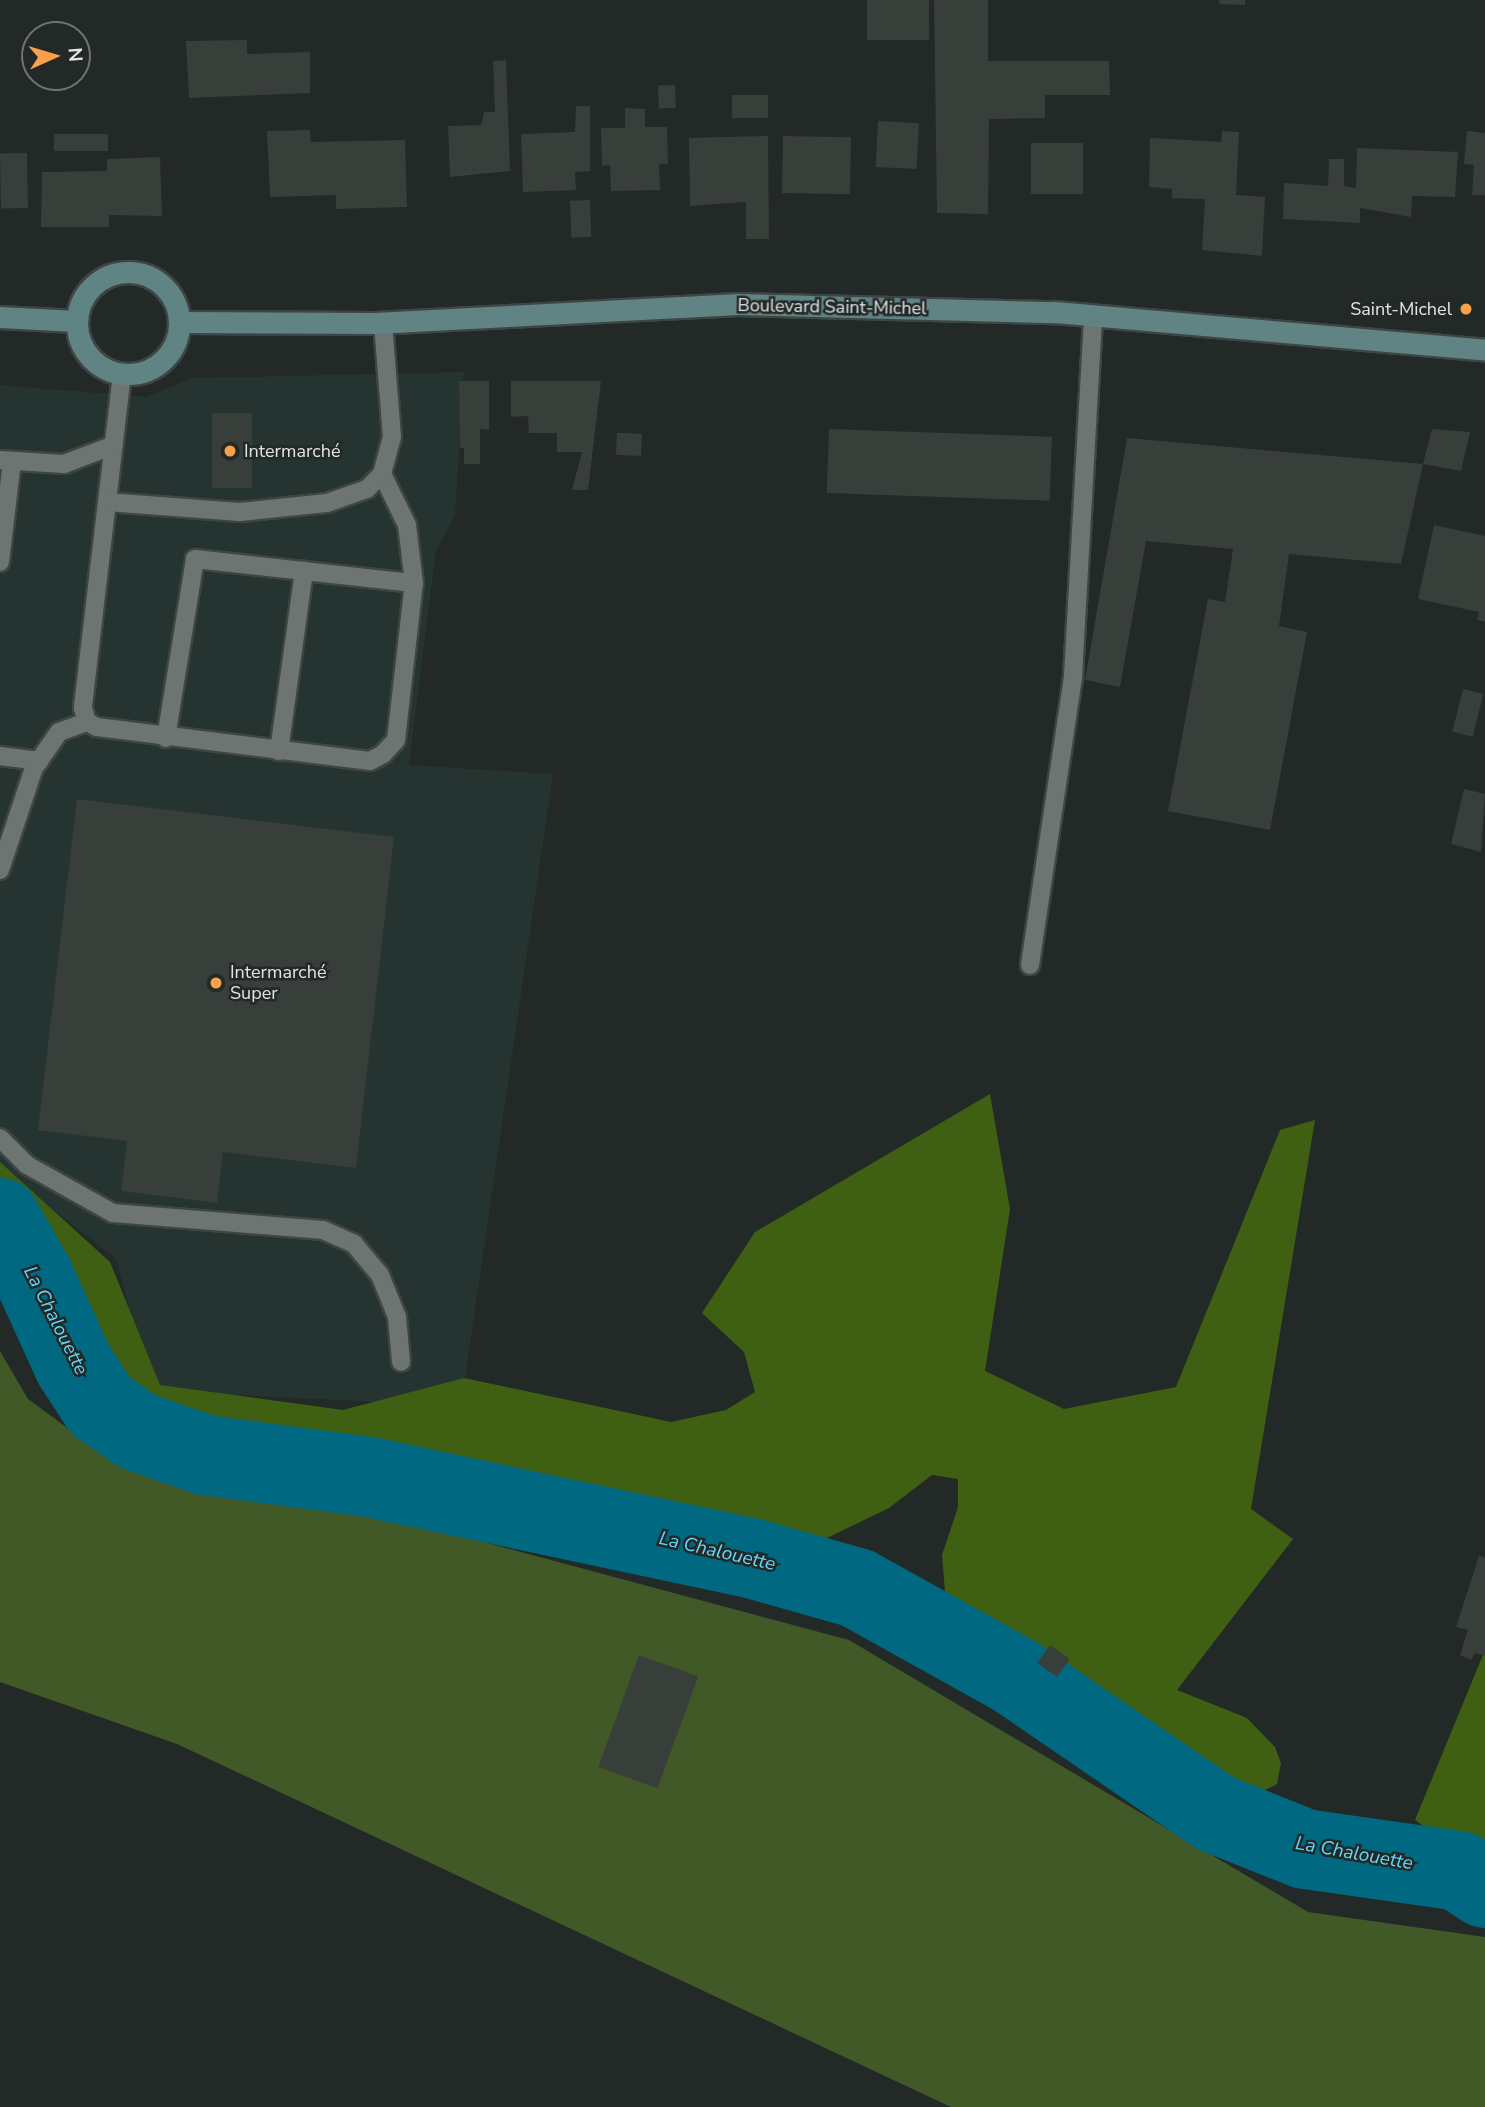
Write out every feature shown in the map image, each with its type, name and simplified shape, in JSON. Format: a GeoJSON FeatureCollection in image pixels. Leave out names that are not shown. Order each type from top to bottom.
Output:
{"type":"FeatureCollection","features":[{"type":"Feature","properties":{"kind":"main road"},"geometry":{"type":"LineString","coordinates":[[130,271],[152,278],[170,294],[179,323],[166,356],[146,370],[122,374],[89,357],[76,321],[84,298],[99,280],[130,271]]}},
{"type":"Feature","properties":{"kind":"main road","name":"Boulevard Saint-Michel"},"geometry":{"type":"LineString","coordinates":[[179,323],[383,322],[738,304],[1093,315],[1485,350]]}},
{"type":"Feature","properties":{"kind":"main road"},"geometry":{"type":"LineString","coordinates":[[0,317],[76,321]]}},
{"type":"Feature","properties":{"kind":"lane"},"geometry":{"type":"LineString","coordinates":[[1030,965],[1073,676],[1093,315]]}},
{"type":"Feature","properties":{"kind":"lane"},"geometry":{"type":"LineString","coordinates":[[107,502],[252,511],[327,503],[367,489],[382,474],[392,438],[383,322]]}},
{"type":"Feature","properties":{"kind":"lane"},"geometry":{"type":"LineString","coordinates":[[88,722],[83,708],[122,374]]}},
{"type":"Feature","properties":{"kind":"lane"},"geometry":{"type":"LineString","coordinates":[[0,562],[6,460],[64,464],[114,445]]}},
{"type":"Feature","properties":{"kind":"lane"},"geometry":{"type":"LineString","coordinates":[[0,870],[40,761],[59,733],[88,722],[114,732],[370,761],[396,740],[414,583],[407,524],[382,474]]}},
{"type":"Feature","properties":{"kind":"lane"},"geometry":{"type":"LineString","coordinates":[[166,738],[195,559],[414,583]]}},
{"type":"Feature","properties":{"kind":"lane"},"geometry":{"type":"LineString","coordinates":[[279,751],[304,571]]}},
{"type":"Feature","properties":{"kind":"lane"},"geometry":{"type":"LineString","coordinates":[[0,756],[40,761]]}},
{"type":"Feature","properties":{"kind":"lane"},"geometry":{"type":"LineString","coordinates":[[0,1138],[27,1166],[113,1213],[323,1230],[354,1244],[380,1275],[397,1317],[401,1362]]}},
{"type":"Feature","properties":{"kind":"shaded area"},"geometry":{"type":"Polygon","coordinates":[[[464,372],[455,515],[436,551],[409,765],[553,774],[461,1406],[150,1391],[117,1260],[0,1168],[0,385],[147,397],[192,378],[464,372]]]}},
{"type":"Feature","properties":{"kind":"green space"},"geometry":{"type":"Polygon","coordinates":[[[990,1094],[1010,1209],[985,1371],[1064,1409],[1176,1387],[1280,1130],[1315,1120],[1251,1509],[1293,1539],[1177,1690],[1247,1718],[1275,1747],[1281,1763],[1277,1784],[1256,1795],[1219,1803],[1142,1748],[1116,1707],[946,1604],[942,1555],[958,1507],[958,1479],[932,1475],[889,1508],[802,1550],[634,1517],[469,1475],[259,1442],[134,1414],[96,1378],[71,1326],[0,1203],[0,1162],[110,1262],[160,1385],[343,1410],[464,1378],[671,1422],[726,1410],[755,1392],[744,1352],[702,1313],[755,1232],[990,1094]]]}},
{"type":"Feature","properties":{"kind":"green space"},"geometry":{"type":"Polygon","coordinates":[[[0,1351],[28,1399],[96,1449],[147,1474],[327,1500],[849,1640],[1308,1912],[1485,1937],[1485,2107],[951,2107],[177,1744],[0,1682],[0,1351]]]}},
{"type":"Feature","properties":{"kind":"green space"},"geometry":{"type":"Polygon","coordinates":[[[1485,1650],[1485,1869],[1415,1820],[1485,1650]]]}},
{"type":"Feature","properties":{"kind":"building"},"geometry":{"type":"Polygon","coordinates":[[[867,0],[929,0],[929,40],[867,40],[867,0]]]}},
{"type":"Feature","properties":{"kind":"building"},"geometry":{"type":"Polygon","coordinates":[[[934,0],[988,0],[988,61],[1109,61],[1110,95],[1045,95],[1045,118],[989,119],[988,214],[937,213],[934,0]]]}},
{"type":"Feature","properties":{"kind":"building"},"geometry":{"type":"Polygon","coordinates":[[[1219,0],[1245,0],[1245,5],[1219,4],[1219,0]]]}},
{"type":"Feature","properties":{"kind":"building"},"geometry":{"type":"Polygon","coordinates":[[[247,40],[247,54],[310,52],[310,93],[189,98],[186,41],[247,40]]]}},
{"type":"Feature","properties":{"kind":"building"},"geometry":{"type":"Polygon","coordinates":[[[506,60],[510,171],[450,177],[448,126],[481,125],[484,112],[495,112],[493,61],[506,60]]]}},
{"type":"Feature","properties":{"kind":"building"},"geometry":{"type":"Polygon","coordinates":[[[675,85],[676,108],[659,109],[658,86],[675,85]]]}},
{"type":"Feature","properties":{"kind":"building"},"geometry":{"type":"Polygon","coordinates":[[[732,95],[768,95],[768,118],[732,118],[732,95]]]}},
{"type":"Feature","properties":{"kind":"building"},"geometry":{"type":"Polygon","coordinates":[[[576,106],[590,106],[590,171],[575,172],[576,190],[523,192],[521,134],[575,132],[576,106]]]}},
{"type":"Feature","properties":{"kind":"building"},"geometry":{"type":"Polygon","coordinates":[[[625,108],[645,109],[645,127],[667,127],[668,164],[659,164],[660,190],[611,191],[610,165],[602,166],[601,128],[625,128],[625,108]]]}},
{"type":"Feature","properties":{"kind":"building"},"geometry":{"type":"Polygon","coordinates":[[[878,121],[919,123],[917,169],[876,167],[878,121]]]}},
{"type":"Feature","properties":{"kind":"building"},"geometry":{"type":"Polygon","coordinates":[[[310,130],[311,142],[405,140],[407,207],[336,209],[336,195],[270,197],[267,131],[310,130]]]}},
{"type":"Feature","properties":{"kind":"building"},"geometry":{"type":"Polygon","coordinates":[[[1222,131],[1239,132],[1236,195],[1265,197],[1262,256],[1202,250],[1205,199],[1172,198],[1172,189],[1149,187],[1150,138],[1221,142],[1222,131]]]}},
{"type":"Feature","properties":{"kind":"building"},"geometry":{"type":"Polygon","coordinates":[[[1467,131],[1485,133],[1485,195],[1472,195],[1474,165],[1464,164],[1467,131]]]}},
{"type":"Feature","properties":{"kind":"building"},"geometry":{"type":"Polygon","coordinates":[[[54,134],[108,134],[108,151],[54,151],[54,134]]]}},
{"type":"Feature","properties":{"kind":"building"},"geometry":{"type":"Polygon","coordinates":[[[768,136],[769,239],[746,239],[746,202],[690,206],[689,138],[768,136]]]}},
{"type":"Feature","properties":{"kind":"building"},"geometry":{"type":"Polygon","coordinates":[[[783,136],[851,137],[850,194],[782,193],[783,136]]]}},
{"type":"Feature","properties":{"kind":"building"},"geometry":{"type":"Polygon","coordinates":[[[1031,143],[1083,143],[1083,194],[1031,194],[1031,143]]]}},
{"type":"Feature","properties":{"kind":"building"},"geometry":{"type":"Polygon","coordinates":[[[1357,148],[1458,152],[1455,197],[1412,196],[1411,217],[1360,208],[1360,223],[1283,219],[1284,183],[1328,186],[1329,159],[1344,159],[1344,186],[1356,188],[1357,148]]]}},
{"type":"Feature","properties":{"kind":"building"},"geometry":{"type":"Polygon","coordinates":[[[0,153],[27,153],[28,208],[1,208],[0,153]]]}},
{"type":"Feature","properties":{"kind":"building"},"geometry":{"type":"Polygon","coordinates":[[[160,157],[162,216],[109,215],[109,227],[41,227],[42,172],[107,171],[107,159],[160,157]]]}},
{"type":"Feature","properties":{"kind":"building"},"geometry":{"type":"Polygon","coordinates":[[[590,200],[591,237],[571,238],[570,201],[590,200]]]}},
{"type":"Feature","properties":{"kind":"building"},"geometry":{"type":"Polygon","coordinates":[[[459,381],[489,381],[489,430],[480,429],[480,464],[464,464],[464,448],[460,448],[459,381]]]}},
{"type":"Feature","properties":{"kind":"building"},"geometry":{"type":"Polygon","coordinates":[[[511,381],[601,381],[588,490],[572,490],[582,452],[557,452],[557,433],[529,433],[528,416],[511,417],[511,381]]]}},
{"type":"Feature","properties":{"kind":"building","name":"Intermarché"},"geometry":{"type":"Polygon","coordinates":[[[212,413],[252,413],[252,488],[212,488],[212,413]]]}},
{"type":"Feature","properties":{"kind":"building"},"geometry":{"type":"Polygon","coordinates":[[[829,429],[1052,437],[1050,501],[827,493],[829,429]]]}},
{"type":"Feature","properties":{"kind":"building"},"geometry":{"type":"Polygon","coordinates":[[[1432,429],[1470,432],[1461,471],[1423,464],[1432,429]]]}},
{"type":"Feature","properties":{"kind":"building"},"geometry":{"type":"Polygon","coordinates":[[[617,433],[642,434],[641,456],[616,455],[617,433]]]}},
{"type":"Feature","properties":{"kind":"building"},"geometry":{"type":"Polygon","coordinates":[[[1127,438],[1423,464],[1401,564],[1289,554],[1279,626],[1307,632],[1270,830],[1168,811],[1208,599],[1225,602],[1233,549],[1146,541],[1120,687],[1085,680],[1127,438]]]}},
{"type":"Feature","properties":{"kind":"building"},"geometry":{"type":"Polygon","coordinates":[[[1434,525],[1485,536],[1485,622],[1477,620],[1479,612],[1418,599],[1434,525]]]}},
{"type":"Feature","properties":{"kind":"building"},"geometry":{"type":"Polygon","coordinates":[[[1463,689],[1483,694],[1473,737],[1452,732],[1463,689]]]}},
{"type":"Feature","properties":{"kind":"building"},"geometry":{"type":"Polygon","coordinates":[[[1464,789],[1485,794],[1481,852],[1451,844],[1464,789]]]}},
{"type":"Feature","properties":{"kind":"building","name":"Intermarché Super"},"geometry":{"type":"Polygon","coordinates":[[[77,799],[394,837],[356,1168],[223,1152],[217,1203],[121,1191],[127,1141],[38,1130],[77,799]]]}},
{"type":"Feature","properties":{"kind":"building"},"geometry":{"type":"Polygon","coordinates":[[[1479,1556],[1485,1558],[1485,1656],[1475,1653],[1471,1660],[1460,1655],[1468,1630],[1456,1627],[1479,1556]]]}},
{"type":"Feature","properties":{"kind":"building"},"geometry":{"type":"Polygon","coordinates":[[[1050,1645],[1070,1659],[1057,1677],[1037,1663],[1050,1645]]]}},
{"type":"Feature","properties":{"kind":"building"},"geometry":{"type":"Polygon","coordinates":[[[639,1655],[698,1677],[658,1788],[598,1767],[639,1655]]]}},
{"type":"Feature","properties":{"kind":"waterway","name":"La Chalouette"},"geometry":{"type":"LineString","coordinates":[[0,1218],[34,1277],[74,1365],[100,1405],[137,1431],[205,1455],[369,1477],[754,1559],[857,1588],[1015,1676],[1215,1813],[1305,1849],[1459,1871],[1485,1888]]}},
{"type":"Feature","properties":{"kind":"place","name":"Saint-Michel"},"geometry":{"type":"Point","coordinates":[1466,309]}},
{"type":"Feature","properties":{"kind":"place","name":"Intermarché"},"geometry":{"type":"Point","coordinates":[230,451]}},
{"type":"Feature","properties":{"kind":"place","name":"Intermarché Super"},"geometry":{"type":"Point","coordinates":[216,983]}}]}
